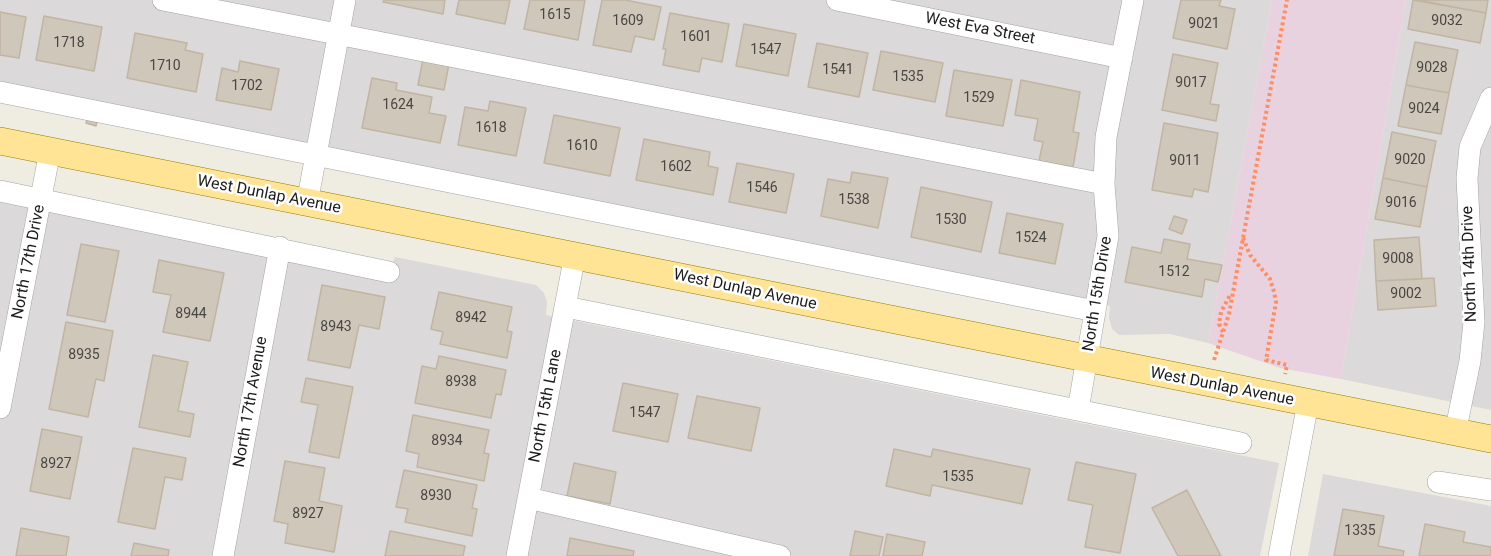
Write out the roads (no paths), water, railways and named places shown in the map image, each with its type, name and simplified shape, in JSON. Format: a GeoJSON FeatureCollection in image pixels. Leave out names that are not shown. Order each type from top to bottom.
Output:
{"type":"FeatureCollection","features":[{"type":"Feature","properties":{"kind":"main road","name":"West Dunlap Avenue"},"geometry":{"type":"LineString","coordinates":[[0,141],[1491,440]]}},
{"type":"Feature","properties":{"kind":"street"},"geometry":{"type":"LineString","coordinates":[[163,0],[1104,184]]}},
{"type":"Feature","properties":{"kind":"street"},"geometry":{"type":"LineString","coordinates":[[307,203],[345,0]]}},
{"type":"Feature","properties":{"kind":"street","name":"West Eva Street"},"geometry":{"type":"LineString","coordinates":[[837,0],[1122,57]]}},
{"type":"Feature","properties":{"kind":"street","name":"North 15th Drive"},"geometry":{"type":"LineString","coordinates":[[1078,410],[1108,236],[1104,184],[1106,137],[1133,0]]}},
{"type":"Feature","properties":{"kind":"street"},"geometry":{"type":"LineString","coordinates":[[0,92],[315,157],[1095,311]]}},
{"type":"Feature","properties":{"kind":"street","name":"North 14th Drive"},"geometry":{"type":"LineString","coordinates":[[1455,433],[1470,361],[1474,322],[1467,178],[1470,147],[1491,98]]}},
{"type":"Feature","properties":{"kind":"street","name":"North 17th Drive"},"geometry":{"type":"LineString","coordinates":[[0,408],[50,151]]}},
{"type":"Feature","properties":{"kind":"street"},"geometry":{"type":"LineString","coordinates":[[0,191],[389,272]]}},
{"type":"Feature","properties":{"kind":"street","name":"North 17th Avenue"},"geometry":{"type":"LineString","coordinates":[[223,556],[280,248]]}},
{"type":"Feature","properties":{"kind":"street","name":"North 15th Lane"},"geometry":{"type":"LineString","coordinates":[[517,556],[575,255]]}},
{"type":"Feature","properties":{"kind":"street"},"geometry":{"type":"LineString","coordinates":[[566,307],[1241,443]]}},
{"type":"Feature","properties":{"kind":"street"},"geometry":{"type":"LineString","coordinates":[[1279,556],[1308,404]]}},
{"type":"Feature","properties":{"kind":"street"},"geometry":{"type":"LineString","coordinates":[[1438,482],[1491,490]]}},
{"type":"Feature","properties":{"kind":"street"},"geometry":{"type":"LineString","coordinates":[[528,498],[780,556]]}}]}
